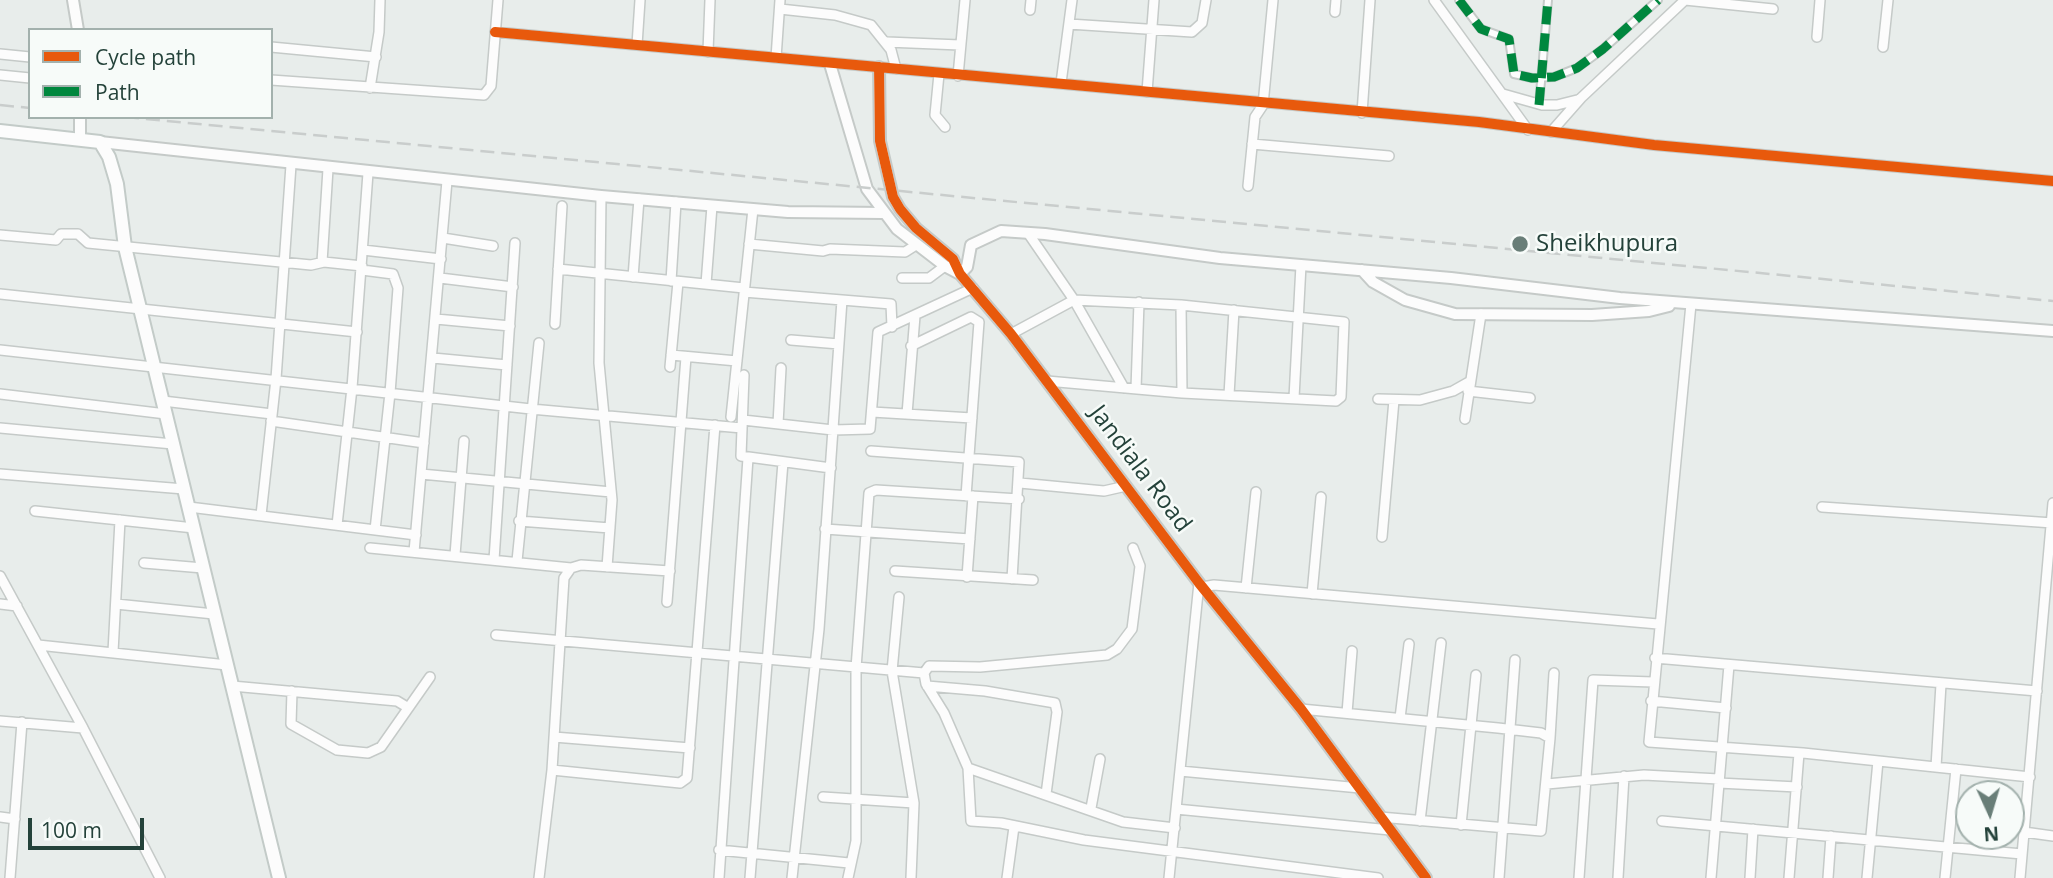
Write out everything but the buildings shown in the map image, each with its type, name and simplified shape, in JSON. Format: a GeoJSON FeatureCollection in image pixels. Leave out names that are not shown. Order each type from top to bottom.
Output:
{"type":"FeatureCollection","features":[{"type":"Feature","properties":{"kind":"main road"},"geometry":{"type":"LineString","coordinates":[[0,131],[100,142],[117,184],[125,247],[279,878]]}},
{"type":"Feature","properties":{"kind":"street"},"geometry":{"type":"LineString","coordinates":[[73,0],[78,28]]}},
{"type":"Feature","properties":{"kind":"street"},"geometry":{"type":"LineString","coordinates":[[370,88],[376,57],[380,0]]}},
{"type":"Feature","properties":{"kind":"street"},"geometry":{"type":"LineString","coordinates":[[273,80],[484,95],[491,86],[498,0]]}},
{"type":"Feature","properties":{"kind":"street"},"geometry":{"type":"LineString","coordinates":[[637,45],[640,0]]}},
{"type":"Feature","properties":{"kind":"street"},"geometry":{"type":"LineString","coordinates":[[708,52],[710,0]]}},
{"type":"Feature","properties":{"kind":"street"},"geometry":{"type":"LineString","coordinates":[[958,76],[965,0]]}},
{"type":"Feature","properties":{"kind":"street"},"geometry":{"type":"LineString","coordinates":[[1061,83],[1072,0]]}},
{"type":"Feature","properties":{"kind":"street"},"geometry":{"type":"LineString","coordinates":[[1147,92],[1154,0]]}},
{"type":"Feature","properties":{"kind":"street"},"geometry":{"type":"LineString","coordinates":[[1069,24],[1185,33],[1197,30],[1204,20],[1206,0]]}},
{"type":"Feature","properties":{"kind":"street"},"geometry":{"type":"LineString","coordinates":[[1248,186],[1255,117],[1263,104],[1273,0]]}},
{"type":"Feature","properties":{"kind":"street"},"geometry":{"type":"LineString","coordinates":[[1335,12],[1336,0]]}},
{"type":"Feature","properties":{"kind":"street"},"geometry":{"type":"LineString","coordinates":[[1362,113],[1370,0]]}},
{"type":"Feature","properties":{"kind":"street"},"geometry":{"type":"LineString","coordinates":[[1434,0],[1528,130]]}},
{"type":"Feature","properties":{"kind":"street"},"geometry":{"type":"LineString","coordinates":[[1459,0],[1481,29],[1509,39],[1514,74],[1541,78],[1564,74],[1577,68],[1603,49],[1658,0]]}},
{"type":"Feature","properties":{"kind":"street"},"geometry":{"type":"LineString","coordinates":[[1539,105],[1548,0]]}},
{"type":"Feature","properties":{"kind":"street"},"geometry":{"type":"LineString","coordinates":[[1551,132],[1581,99],[1685,0],[1773,9]]}},
{"type":"Feature","properties":{"kind":"street"},"geometry":{"type":"LineString","coordinates":[[1817,37],[1820,0]]}},
{"type":"Feature","properties":{"kind":"street"},"geometry":{"type":"LineString","coordinates":[[1883,47],[1888,0]]}},
{"type":"Feature","properties":{"kind":"street"},"geometry":{"type":"LineString","coordinates":[[776,58],[780,5],[871,25],[887,42],[894,55],[896,69]]}},
{"type":"Feature","properties":{"kind":"street"},"geometry":{"type":"LineString","coordinates":[[495,32],[958,76],[1061,83],[2053,181]]}},
{"type":"Feature","properties":{"kind":"street"},"geometry":{"type":"LineString","coordinates":[[887,42],[960,46]]}},
{"type":"Feature","properties":{"kind":"street"},"geometry":{"type":"LineString","coordinates":[[273,47],[376,57]]}},
{"type":"Feature","properties":{"kind":"street"},"geometry":{"type":"LineString","coordinates":[[0,54],[28,57]]}},
{"type":"Feature","properties":{"kind":"street"},"geometry":{"type":"LineString","coordinates":[[830,64],[867,188],[883,213],[916,245],[945,267],[960,274],[967,267],[968,248],[1001,231],[1678,303],[2053,331]]}},
{"type":"Feature","properties":{"kind":"street","name":"Jandiala Road"},"geometry":{"type":"LineString","coordinates":[[879,68],[880,141],[893,197],[916,228],[953,259],[960,274],[1011,334],[1200,585],[1301,709],[1423,877]]}},
{"type":"Feature","properties":{"kind":"street"},"geometry":{"type":"LineString","coordinates":[[939,74],[935,115],[945,127]]}},
{"type":"Feature","properties":{"kind":"street"},"geometry":{"type":"LineString","coordinates":[[0,75],[28,78]]}},
{"type":"Feature","properties":{"kind":"street"},"geometry":{"type":"LineString","coordinates":[[1501,94],[1539,105],[1557,105],[1581,99]]}},
{"type":"Feature","properties":{"kind":"street"},"geometry":{"type":"LineString","coordinates":[[80,119],[80,140]]}},
{"type":"Feature","properties":{"kind":"street"},"geometry":{"type":"LineString","coordinates":[[100,142],[328,169],[601,196],[753,209],[883,213]]}},
{"type":"Feature","properties":{"kind":"street"},"geometry":{"type":"LineString","coordinates":[[1252,144],[1389,156]]}},
{"type":"Feature","properties":{"kind":"street"},"geometry":{"type":"LineString","coordinates":[[261,515],[276,379],[291,165]]}},
{"type":"Feature","properties":{"kind":"street"},"geometry":{"type":"LineString","coordinates":[[322,262],[328,169]]}},
{"type":"Feature","properties":{"kind":"street"},"geometry":{"type":"LineString","coordinates":[[337,525],[352,388],[368,173]]}},
{"type":"Feature","properties":{"kind":"street"},"geometry":{"type":"LineString","coordinates":[[414,552],[447,181]]}},
{"type":"Feature","properties":{"kind":"street"},"geometry":{"type":"LineString","coordinates":[[601,196],[599,363],[611,492],[607,567]]}},
{"type":"Feature","properties":{"kind":"street"},"geometry":{"type":"LineString","coordinates":[[633,277],[639,199]]}},
{"type":"Feature","properties":{"kind":"street"},"geometry":{"type":"LineString","coordinates":[[670,367],[676,202]]}},
{"type":"Feature","properties":{"kind":"street"},"geometry":{"type":"LineString","coordinates":[[555,324],[562,206]]}},
{"type":"Feature","properties":{"kind":"street"},"geometry":{"type":"LineString","coordinates":[[706,284],[712,206]]}},
{"type":"Feature","properties":{"kind":"street"},"geometry":{"type":"LineString","coordinates":[[731,417],[753,209]]}},
{"type":"Feature","properties":{"kind":"street"},"geometry":{"type":"LineString","coordinates":[[1028,233],[1074,300],[1124,388]]}},
{"type":"Feature","properties":{"kind":"street"},"geometry":{"type":"LineString","coordinates":[[0,235],[57,240],[61,234],[78,234],[88,243],[315,265],[322,262],[393,274],[397,280],[390,393],[375,530]]}},
{"type":"Feature","properties":{"kind":"street"},"geometry":{"type":"LineString","coordinates":[[443,238],[493,246]]}},
{"type":"Feature","properties":{"kind":"street"},"geometry":{"type":"LineString","coordinates":[[494,559],[515,243]]}},
{"type":"Feature","properties":{"kind":"street"},"geometry":{"type":"LineString","coordinates":[[748,243],[823,251],[905,252],[916,245]]}},
{"type":"Feature","properties":{"kind":"street"},"geometry":{"type":"LineString","coordinates":[[363,250],[441,259]]}},
{"type":"Feature","properties":{"kind":"street"},"geometry":{"type":"LineString","coordinates":[[1294,398],[1301,265]]}},
{"type":"Feature","properties":{"kind":"street"},"geometry":{"type":"LineString","coordinates":[[902,278],[929,278],[945,267]]}},
{"type":"Feature","properties":{"kind":"street"},"geometry":{"type":"LineString","coordinates":[[558,269],[891,304],[892,327]]}},
{"type":"Feature","properties":{"kind":"street"},"geometry":{"type":"LineString","coordinates":[[1362,270],[1373,282],[1405,300],[1455,314],[1592,315],[1649,311],[1678,303]]}},
{"type":"Feature","properties":{"kind":"street"},"geometry":{"type":"LineString","coordinates":[[440,278],[513,286]]}},
{"type":"Feature","properties":{"kind":"street"},"geometry":{"type":"LineString","coordinates":[[0,350],[531,409],[715,425],[778,424],[833,430],[870,429],[877,334],[973,288]]}},
{"type":"Feature","properties":{"kind":"street"},"geometry":{"type":"LineString","coordinates":[[0,294],[356,332]]}},
{"type":"Feature","properties":{"kind":"street"},"geometry":{"type":"LineString","coordinates":[[792,878],[831,468],[842,300]]}},
{"type":"Feature","properties":{"kind":"street"},"geometry":{"type":"LineString","coordinates":[[1011,334],[1074,300],[1181,305],[1344,322],[1340,398],[1336,401],[1182,393],[1047,381]]}},
{"type":"Feature","properties":{"kind":"street"},"geometry":{"type":"LineString","coordinates":[[1136,389],[1139,302]]}},
{"type":"Feature","properties":{"kind":"street"},"geometry":{"type":"LineString","coordinates":[[1691,304],[1658,624],[1649,742],[1800,753],[2030,777]]}},
{"type":"Feature","properties":{"kind":"street"},"geometry":{"type":"LineString","coordinates":[[1181,305],[1182,393]]}},
{"type":"Feature","properties":{"kind":"street"},"geometry":{"type":"LineString","coordinates":[[1229,395],[1234,310]]}},
{"type":"Feature","properties":{"kind":"street"},"geometry":{"type":"LineString","coordinates":[[1465,419],[1481,314]]}},
{"type":"Feature","properties":{"kind":"street"},"geometry":{"type":"LineString","coordinates":[[907,414],[915,316]]}},
{"type":"Feature","properties":{"kind":"street"},"geometry":{"type":"LineString","coordinates":[[911,346],[971,317],[976,317],[980,326],[969,458],[970,539],[967,577]]}},
{"type":"Feature","properties":{"kind":"street"},"geometry":{"type":"LineString","coordinates":[[436,319],[510,326]]}},
{"type":"Feature","properties":{"kind":"street"},"geometry":{"type":"LineString","coordinates":[[791,340],[839,344]]}},
{"type":"Feature","properties":{"kind":"street"},"geometry":{"type":"LineString","coordinates":[[517,561],[539,344]]}},
{"type":"Feature","properties":{"kind":"street"},"geometry":{"type":"LineString","coordinates":[[671,355],[737,361]]}},
{"type":"Feature","properties":{"kind":"street"},"geometry":{"type":"LineString","coordinates":[[667,602],[686,357]]}},
{"type":"Feature","properties":{"kind":"street"},"geometry":{"type":"LineString","coordinates":[[433,358],[507,365]]}},
{"type":"Feature","properties":{"kind":"street"},"geometry":{"type":"LineString","coordinates":[[778,424],[781,368]]}},
{"type":"Feature","properties":{"kind":"street"},"geometry":{"type":"LineString","coordinates":[[744,375],[741,454],[748,458],[831,468]]}},
{"type":"Feature","properties":{"kind":"street"},"geometry":{"type":"LineString","coordinates":[[1378,399],[1420,400],[1468,386],[1530,398]]}},
{"type":"Feature","properties":{"kind":"street"},"geometry":{"type":"LineString","coordinates":[[0,394],[272,417],[424,443]]}},
{"type":"Feature","properties":{"kind":"street"},"geometry":{"type":"LineString","coordinates":[[1382,537],[1394,400]]}},
{"type":"Feature","properties":{"kind":"street"},"geometry":{"type":"LineString","coordinates":[[872,412],[972,418]]}},
{"type":"Feature","properties":{"kind":"street"},"geometry":{"type":"LineString","coordinates":[[552,770],[681,783],[687,778],[715,425]]}},
{"type":"Feature","properties":{"kind":"street"},"geometry":{"type":"LineString","coordinates":[[0,428],[173,444]]}},
{"type":"Feature","properties":{"kind":"street"},"geometry":{"type":"LineString","coordinates":[[456,555],[464,442]]}},
{"type":"Feature","properties":{"kind":"street"},"geometry":{"type":"LineString","coordinates":[[871,451],[1018,461],[1020,483],[1012,579]]}},
{"type":"Feature","properties":{"kind":"street"},"geometry":{"type":"LineString","coordinates":[[719,878],[748,458]]}},
{"type":"Feature","properties":{"kind":"street"},"geometry":{"type":"LineString","coordinates":[[750,878],[783,463]]}},
{"type":"Feature","properties":{"kind":"street"},"geometry":{"type":"LineString","coordinates":[[0,474],[184,489]]}},
{"type":"Feature","properties":{"kind":"street"},"geometry":{"type":"LineString","coordinates":[[421,474],[611,492]]}},
{"type":"Feature","properties":{"kind":"street"},"geometry":{"type":"LineString","coordinates":[[1020,483],[1104,491],[1126,486]]}},
{"type":"Feature","properties":{"kind":"street"},"geometry":{"type":"LineString","coordinates":[[848,878],[849,863],[856,841],[856,668],[869,495],[873,491],[1019,499]]}},
{"type":"Feature","properties":{"kind":"street"},"geometry":{"type":"LineString","coordinates":[[1246,588],[1256,492]]}},
{"type":"Feature","properties":{"kind":"street"},"geometry":{"type":"LineString","coordinates":[[1312,594],[1321,497]]}},
{"type":"Feature","properties":{"kind":"street"},"geometry":{"type":"LineString","coordinates":[[2025,823],[2053,503]]}},
{"type":"Feature","properties":{"kind":"street"},"geometry":{"type":"LineString","coordinates":[[189,507],[416,535]]}},
{"type":"Feature","properties":{"kind":"street"},"geometry":{"type":"LineString","coordinates":[[1822,508],[2052,523]]}},
{"type":"Feature","properties":{"kind":"street"},"geometry":{"type":"LineString","coordinates":[[35,511],[194,527]]}},
{"type":"Feature","properties":{"kind":"street"},"geometry":{"type":"LineString","coordinates":[[113,652],[120,520]]}},
{"type":"Feature","properties":{"kind":"street"},"geometry":{"type":"LineString","coordinates":[[519,521],[610,528]]}},
{"type":"Feature","properties":{"kind":"street"},"geometry":{"type":"LineString","coordinates":[[825,529],[970,539]]}},
{"type":"Feature","properties":{"kind":"street"},"geometry":{"type":"LineString","coordinates":[[370,548],[572,568],[670,571]]}},
{"type":"Feature","properties":{"kind":"street"},"geometry":{"type":"LineString","coordinates":[[1133,548],[1140,566],[1132,629],[1117,649],[1107,654],[980,667],[929,666],[924,673],[927,686],[944,713],[968,768],[971,821],[1084,841],[1378,878]]}},
{"type":"Feature","properties":{"kind":"street"},"geometry":{"type":"LineString","coordinates":[[144,564],[203,568]]}},
{"type":"Feature","properties":{"kind":"street"},"geometry":{"type":"LineString","coordinates":[[539,878],[552,770],[564,578],[572,568]]}},
{"type":"Feature","properties":{"kind":"street"},"geometry":{"type":"LineString","coordinates":[[895,571],[1033,579]]}},
{"type":"Feature","properties":{"kind":"street"},"geometry":{"type":"LineString","coordinates":[[0,576],[83,728],[160,878]]}},
{"type":"Feature","properties":{"kind":"street"},"geometry":{"type":"LineString","coordinates":[[1169,878],[1200,585],[1658,624]]}},
{"type":"Feature","properties":{"kind":"street"},"geometry":{"type":"LineString","coordinates":[[900,597],[892,671],[914,803],[911,878]]}},
{"type":"Feature","properties":{"kind":"street"},"geometry":{"type":"LineString","coordinates":[[0,604],[17,606]]}},
{"type":"Feature","properties":{"kind":"street"},"geometry":{"type":"LineString","coordinates":[[116,604],[214,614]]}},
{"type":"Feature","properties":{"kind":"street"},"geometry":{"type":"LineString","coordinates":[[496,635],[924,673]]}},
{"type":"Feature","properties":{"kind":"street"},"geometry":{"type":"LineString","coordinates":[[1420,821],[1441,643]]}},
{"type":"Feature","properties":{"kind":"street"},"geometry":{"type":"LineString","coordinates":[[1400,718],[1409,644]]}},
{"type":"Feature","properties":{"kind":"street"},"geometry":{"type":"LineString","coordinates":[[38,645],[227,665]]}},
{"type":"Feature","properties":{"kind":"street"},"geometry":{"type":"LineString","coordinates":[[1347,713],[1352,651]]}},
{"type":"Feature","properties":{"kind":"street"},"geometry":{"type":"LineString","coordinates":[[1655,659],[2037,691]]}},
{"type":"Feature","properties":{"kind":"street"},"geometry":{"type":"LineString","coordinates":[[1499,878],[1515,660]]}},
{"type":"Feature","properties":{"kind":"street"},"geometry":{"type":"LineString","coordinates":[[1711,878],[1729,665]]}},
{"type":"Feature","properties":{"kind":"street"},"geometry":{"type":"LineString","coordinates":[[1380,817],[1534,831],[1543,829],[1554,673]]}},
{"type":"Feature","properties":{"kind":"street"},"geometry":{"type":"LineString","coordinates":[[1461,825],[1476,675]]}},
{"type":"Feature","properties":{"kind":"street"},"geometry":{"type":"LineString","coordinates":[[292,691],[291,724],[337,750],[375,751],[385,742],[407,706],[430,677]]}},
{"type":"Feature","properties":{"kind":"street"},"geometry":{"type":"LineString","coordinates":[[1579,878],[1594,679],[1653,682]]}},
{"type":"Feature","properties":{"kind":"street"},"geometry":{"type":"LineString","coordinates":[[1936,767],[1941,684]]}},
{"type":"Feature","properties":{"kind":"street"},"geometry":{"type":"LineString","coordinates":[[232,686],[397,701],[407,706]]}},
{"type":"Feature","properties":{"kind":"street"},"geometry":{"type":"LineString","coordinates":[[927,686],[1055,702],[1057,712],[1045,794]]}},
{"type":"Feature","properties":{"kind":"street"},"geometry":{"type":"LineString","coordinates":[[1651,701],[1726,708]]}},
{"type":"Feature","properties":{"kind":"street"},"geometry":{"type":"LineString","coordinates":[[1301,709],[1509,729],[1541,733],[1550,738]]}},
{"type":"Feature","properties":{"kind":"street"},"geometry":{"type":"LineString","coordinates":[[0,721],[83,728]]}},
{"type":"Feature","properties":{"kind":"street"},"geometry":{"type":"LineString","coordinates":[[10,878],[22,722]]}},
{"type":"Feature","properties":{"kind":"street"},"geometry":{"type":"LineString","coordinates":[[554,737],[690,748]]}},
{"type":"Feature","properties":{"kind":"street"},"geometry":{"type":"LineString","coordinates":[[1789,878],[1800,753]]}},
{"type":"Feature","properties":{"kind":"street"},"geometry":{"type":"LineString","coordinates":[[1091,808],[1100,759]]}},
{"type":"Feature","properties":{"kind":"street"},"geometry":{"type":"LineString","coordinates":[[1867,878],[1878,761]]}},
{"type":"Feature","properties":{"kind":"street"},"geometry":{"type":"LineString","coordinates":[[968,768],[1133,824],[1175,828]]}},
{"type":"Feature","properties":{"kind":"street"},"geometry":{"type":"LineString","coordinates":[[1945,878],[1956,769]]}},
{"type":"Feature","properties":{"kind":"street"},"geometry":{"type":"LineString","coordinates":[[1180,771],[1360,788]]}},
{"type":"Feature","properties":{"kind":"street"},"geometry":{"type":"LineString","coordinates":[[1547,784],[1624,776],[1797,787]]}},
{"type":"Feature","properties":{"kind":"street"},"geometry":{"type":"LineString","coordinates":[[1618,878],[1624,776]]}},
{"type":"Feature","properties":{"kind":"street"},"geometry":{"type":"LineString","coordinates":[[823,797],[914,803]]}},
{"type":"Feature","properties":{"kind":"street"},"geometry":{"type":"LineString","coordinates":[[1176,809],[1391,830]]}},
{"type":"Feature","properties":{"kind":"street"},"geometry":{"type":"LineString","coordinates":[[0,817],[15,819]]}},
{"type":"Feature","properties":{"kind":"street"},"geometry":{"type":"LineString","coordinates":[[1662,821],[2022,854]]}},
{"type":"Feature","properties":{"kind":"street"},"geometry":{"type":"LineString","coordinates":[[1007,878],[1014,827]]}},
{"type":"Feature","properties":{"kind":"street"},"geometry":{"type":"LineString","coordinates":[[1750,878],[1753,829]]}},
{"type":"Feature","properties":{"kind":"street"},"geometry":{"type":"LineString","coordinates":[[2025,832],[2053,836]]}},
{"type":"Feature","properties":{"kind":"street"},"geometry":{"type":"LineString","coordinates":[[1828,878],[1831,836]]}},
{"type":"Feature","properties":{"kind":"street"},"geometry":{"type":"LineString","coordinates":[[719,850],[849,863]]}},
{"type":"Feature","properties":{"kind":"street"},"geometry":{"type":"LineString","coordinates":[[2020,878],[2022,850]]}},
{"type":"Feature","properties":{"kind":"railway"},"geometry":{"type":"LineString","coordinates":[[0,105],[28,108]]}},
{"type":"Feature","properties":{"kind":"railway"},"geometry":{"type":"LineString","coordinates":[[146,119],[2053,301]]}},
{"type":"Feature","properties":{"kind":"marked path"},"geometry":{"type":"LineString","coordinates":[[1459,0],[1481,29],[1509,39],[1514,74],[1532,78],[1554,77],[1577,68],[1603,49],[1658,0]]}},
{"type":"Feature","properties":{"kind":"marked path"},"geometry":{"type":"LineString","coordinates":[[1539,105],[1548,0]]}},
{"type":"Feature","properties":{"kind":"cycle path"},"geometry":{"type":"LineString","coordinates":[[495,32],[1479,122],[1654,145],[2053,181]]}},
{"type":"Feature","properties":{"kind":"cycle path"},"geometry":{"type":"LineString","coordinates":[[879,67],[880,141],[893,197],[900,209],[916,228],[953,259],[960,274],[1011,334],[1199,583],[1301,709],[1426,878]]}},
{"type":"Feature","properties":{"kind":"place","name":"Sheikhupura"},"geometry":{"type":"Point","coordinates":[1520,244]}}]}
